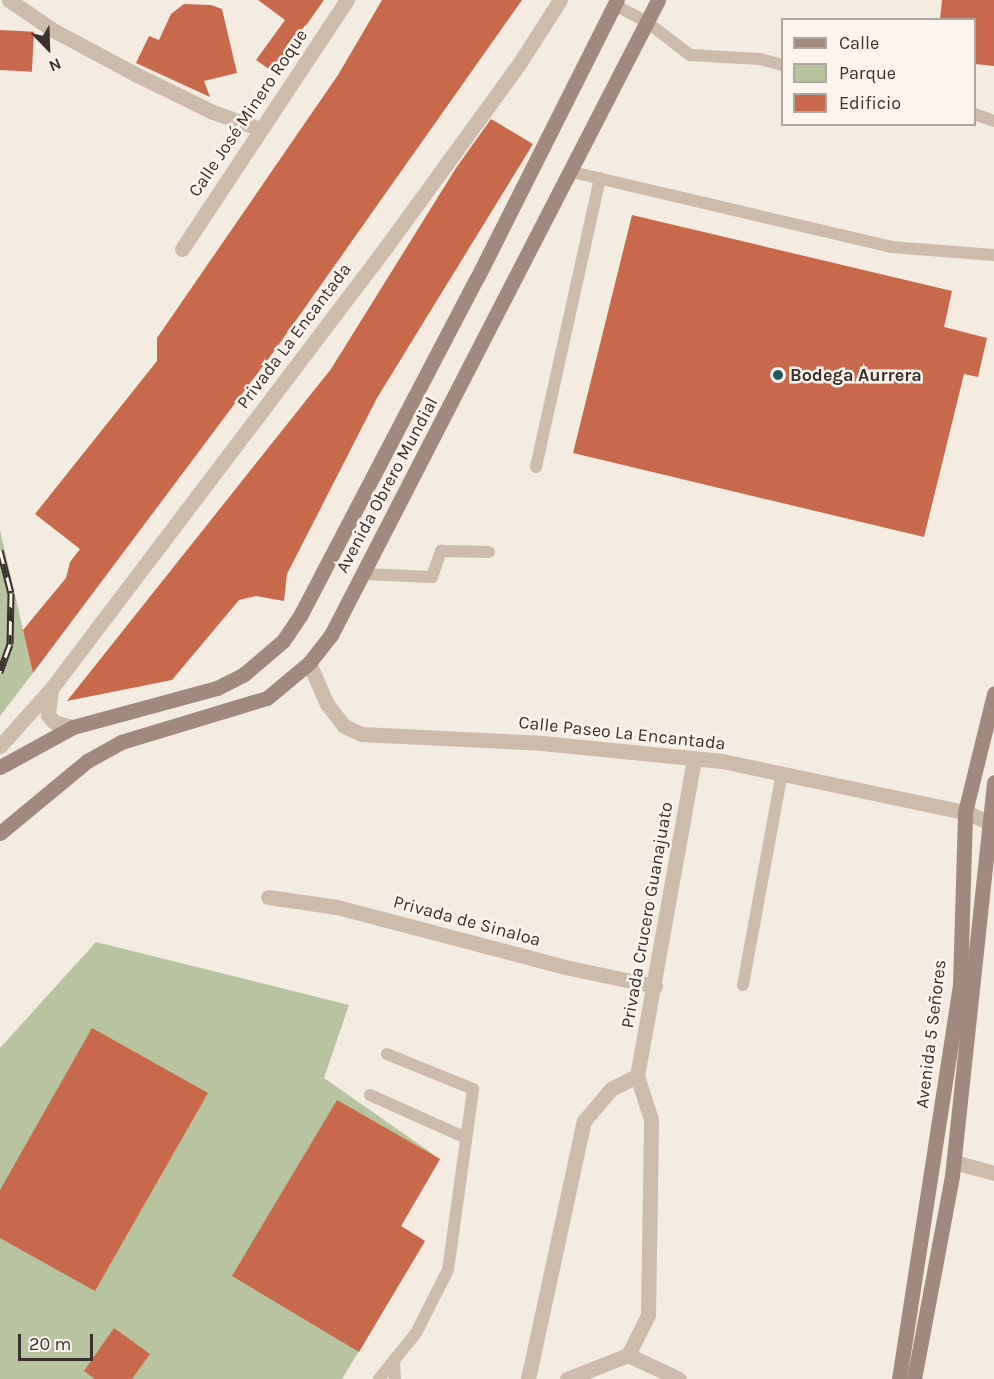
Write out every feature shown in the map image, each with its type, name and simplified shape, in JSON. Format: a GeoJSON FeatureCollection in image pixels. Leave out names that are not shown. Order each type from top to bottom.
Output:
{"type":"FeatureCollection","features":[{"type":"Feature","properties":{"kind":"main road","name":"Avenida Obrero Mundial"},"geometry":{"type":"LineString","coordinates":[[0,833],[87,761],[121,741],[267,698],[309,663],[331,635],[572,172],[658,0]]}},
{"type":"Feature","properties":{"kind":"main road","name":"Avenida Obrero Mundial"},"geometry":{"type":"LineString","coordinates":[[0,767],[73,727],[217,688],[243,675],[283,640],[301,614],[466,299],[616,2]]}},
{"type":"Feature","properties":{"kind":"main road","name":"Avenida 5 Señores"},"geometry":{"type":"LineString","coordinates":[[898,1379],[918,1276],[960,984],[965,812],[994,694]]}},
{"type":"Feature","properties":{"kind":"main road","name":"Avenida 5 Señores"},"geometry":{"type":"LineString","coordinates":[[914,1379],[954,1162],[971,1025],[994,782]]}},
{"type":"Feature","properties":{"kind":"street"},"geometry":{"type":"LineString","coordinates":[[9,0],[53,30],[135,74],[213,112],[260,129]]}},
{"type":"Feature","properties":{"kind":"street","name":"Calle José Minero Roque"},"geometry":{"type":"LineString","coordinates":[[182,249],[347,0]]}},
{"type":"Feature","properties":{"kind":"street","name":"Privada La Encantada"},"geometry":{"type":"LineString","coordinates":[[0,746],[51,689],[386,247],[519,64],[560,0]]}},
{"type":"Feature","properties":{"kind":"street","name":"Calle Paseo La Encantada"},"geometry":{"type":"LineString","coordinates":[[309,663],[327,704],[344,726],[361,734],[542,743],[694,759],[782,773],[965,812],[991,823]]}},
{"type":"Feature","properties":{"kind":"street"},"geometry":{"type":"LineString","coordinates":[[51,689],[48,715],[54,722],[73,727]]}},
{"type":"Feature","properties":{"kind":"street","name":"Privada Crucero Guanajuato"},"geometry":{"type":"LineString","coordinates":[[637,1076],[694,759]]}},
{"type":"Feature","properties":{"kind":"street","name":"Privada de Sinaloa"},"geometry":{"type":"LineString","coordinates":[[268,897],[338,907],[565,967],[655,986]]}},
{"type":"Feature","properties":{"kind":"street"},"geometry":{"type":"LineString","coordinates":[[528,1379],[584,1121],[611,1089],[637,1076],[651,1119],[648,1315],[628,1355],[567,1379]]}},
{"type":"Feature","properties":{"kind":"street"},"geometry":{"type":"LineString","coordinates":[[954,1162],[994,1173]]}},
{"type":"Feature","properties":{"kind":"street"},"geometry":{"type":"LineString","coordinates":[[628,1355],[679,1379]]}},
{"type":"Feature","properties":{"kind":"lane"},"geometry":{"type":"LineString","coordinates":[[616,2],[690,55],[760,59],[781,64]]}},
{"type":"Feature","properties":{"kind":"lane"},"geometry":{"type":"LineString","coordinates":[[976,114],[994,121]]}},
{"type":"Feature","properties":{"kind":"lane"},"geometry":{"type":"LineString","coordinates":[[572,172],[891,247],[994,255]]}},
{"type":"Feature","properties":{"kind":"lane"},"geometry":{"type":"LineString","coordinates":[[536,467],[600,178]]}},
{"type":"Feature","properties":{"kind":"lane"},"geometry":{"type":"LineString","coordinates":[[363,574],[432,577],[441,551],[489,552]]}},
{"type":"Feature","properties":{"kind":"lane"},"geometry":{"type":"LineString","coordinates":[[743,985],[782,773]]}},
{"type":"Feature","properties":{"kind":"lane"},"geometry":{"type":"LineString","coordinates":[[379,1379],[416,1333],[448,1270],[464,1137],[473,1089],[387,1054]]}},
{"type":"Feature","properties":{"kind":"lane"},"geometry":{"type":"LineString","coordinates":[[370,1095],[464,1137]]}},
{"type":"Feature","properties":{"kind":"lane"},"geometry":{"type":"LineString","coordinates":[[394,1361],[395,1379]]}},
{"type":"Feature","properties":{"kind":"green space"},"geometry":{"type":"Polygon","coordinates":[[[0,530],[33,673],[0,716],[0,530]]]}},
{"type":"Feature","properties":{"kind":"green space"},"geometry":{"type":"Polygon","coordinates":[[[96,942],[349,1005],[324,1078],[440,1159],[401,1226],[425,1241],[342,1379],[0,1379],[0,1048],[96,942]]]}},
{"type":"Feature","properties":{"kind":"building"},"geometry":{"type":"Polygon","coordinates":[[[258,0],[324,0],[273,72],[256,60],[285,20],[258,0]]]}},
{"type":"Feature","properties":{"kind":"building"},"geometry":{"type":"Polygon","coordinates":[[[382,0],[522,0],[275,350],[33,673],[23,630],[66,578],[70,562],[80,549],[35,514],[157,361],[157,338],[338,75],[382,0]]]}},
{"type":"Feature","properties":{"kind":"building"},"geometry":{"type":"Polygon","coordinates":[[[942,0],[994,0],[994,66],[976,64],[976,18],[940,18],[942,0]]]}},
{"type":"Feature","properties":{"kind":"building"},"geometry":{"type":"Polygon","coordinates":[[[184,4],[211,5],[222,9],[237,73],[204,81],[210,97],[136,63],[149,36],[159,40],[171,14],[184,4]]]}},
{"type":"Feature","properties":{"kind":"building"},"geometry":{"type":"Polygon","coordinates":[[[0,30],[34,32],[32,72],[0,70],[0,30]]]}},
{"type":"Feature","properties":{"kind":"building"},"geometry":{"type":"Polygon","coordinates":[[[491,119],[533,144],[377,398],[287,574],[284,601],[256,596],[239,600],[172,680],[67,701],[331,369],[456,168],[491,119]]]}},
{"type":"Feature","properties":{"kind":"building","name":"Bodega Aurrera"},"geometry":{"type":"Polygon","coordinates":[[[632,215],[952,291],[944,327],[987,338],[978,377],[964,374],[924,537],[573,453],[632,215]]]}},
{"type":"Feature","properties":{"kind":"building"},"geometry":{"type":"Polygon","coordinates":[[[92,1028],[208,1093],[95,1291],[0,1238],[0,1190],[92,1028]]]}},
{"type":"Feature","properties":{"kind":"building"},"geometry":{"type":"Polygon","coordinates":[[[337,1100],[440,1159],[401,1226],[425,1241],[359,1352],[232,1276],[337,1100]]]}},
{"type":"Feature","properties":{"kind":"building"},"geometry":{"type":"Polygon","coordinates":[[[114,1328],[150,1354],[132,1379],[95,1379],[84,1371],[114,1328]]]}},
{"type":"Feature","properties":{"kind":"railway"},"geometry":{"type":"LineString","coordinates":[[0,550],[11,593],[10,644],[0,672]]}},
{"type":"Feature","properties":{"kind":"place","name":"Bodega Aurrera"},"geometry":{"type":"Point","coordinates":[778,375]}}]}
